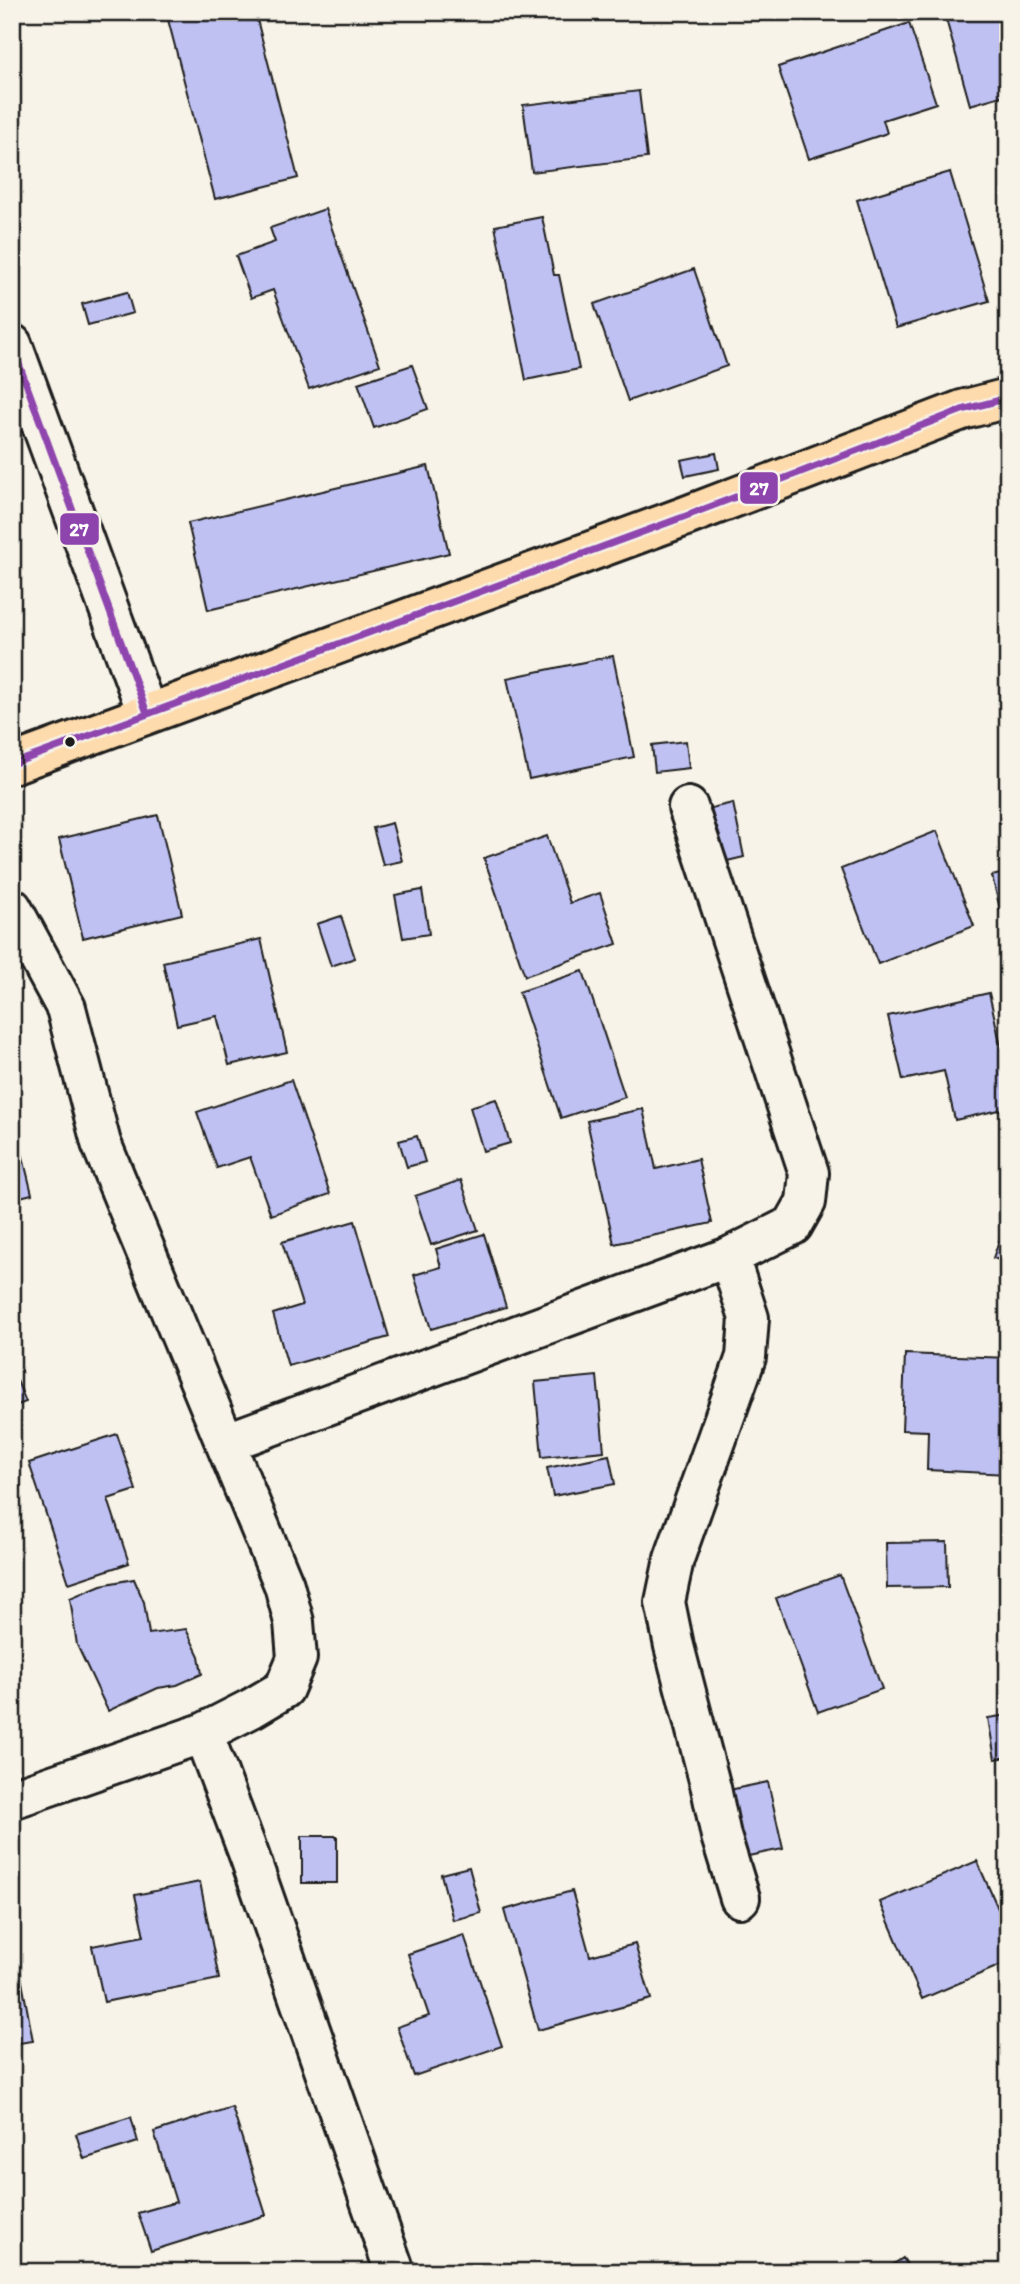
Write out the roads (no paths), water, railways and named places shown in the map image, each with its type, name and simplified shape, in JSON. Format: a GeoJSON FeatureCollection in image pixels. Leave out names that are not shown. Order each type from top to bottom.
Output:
{"type":"FeatureCollection","features":[{"type":"Feature","properties":{"kind":"main road"},"geometry":{"type":"LineString","coordinates":[[12,764],[673,521],[962,410],[1008,398]]}},
{"type":"Feature","properties":{"kind":"street"},"geometry":{"type":"LineString","coordinates":[[12,344],[147,713]]}},
{"type":"Feature","properties":{"kind":"street"},"geometry":{"type":"LineString","coordinates":[[225,1443],[729,1257],[793,1225],[806,1202],[809,1173],[688,807]]}},
{"type":"Feature","properties":{"kind":"street"},"geometry":{"type":"LineString","coordinates":[[12,908],[66,1008],[101,1143],[284,1585],[294,1622],[297,1658],[284,1689],[252,1709],[203,1733],[12,1799]]}},
{"type":"Feature","properties":{"kind":"street"},"geometry":{"type":"LineString","coordinates":[[729,1257],[748,1318],[746,1357],[674,1559],[665,1602],[721,1836],[740,1898]]}},
{"type":"Feature","properties":{"kind":"street"},"geometry":{"type":"LineString","coordinates":[[203,1733],[254,1868],[395,2272]]}}]}
